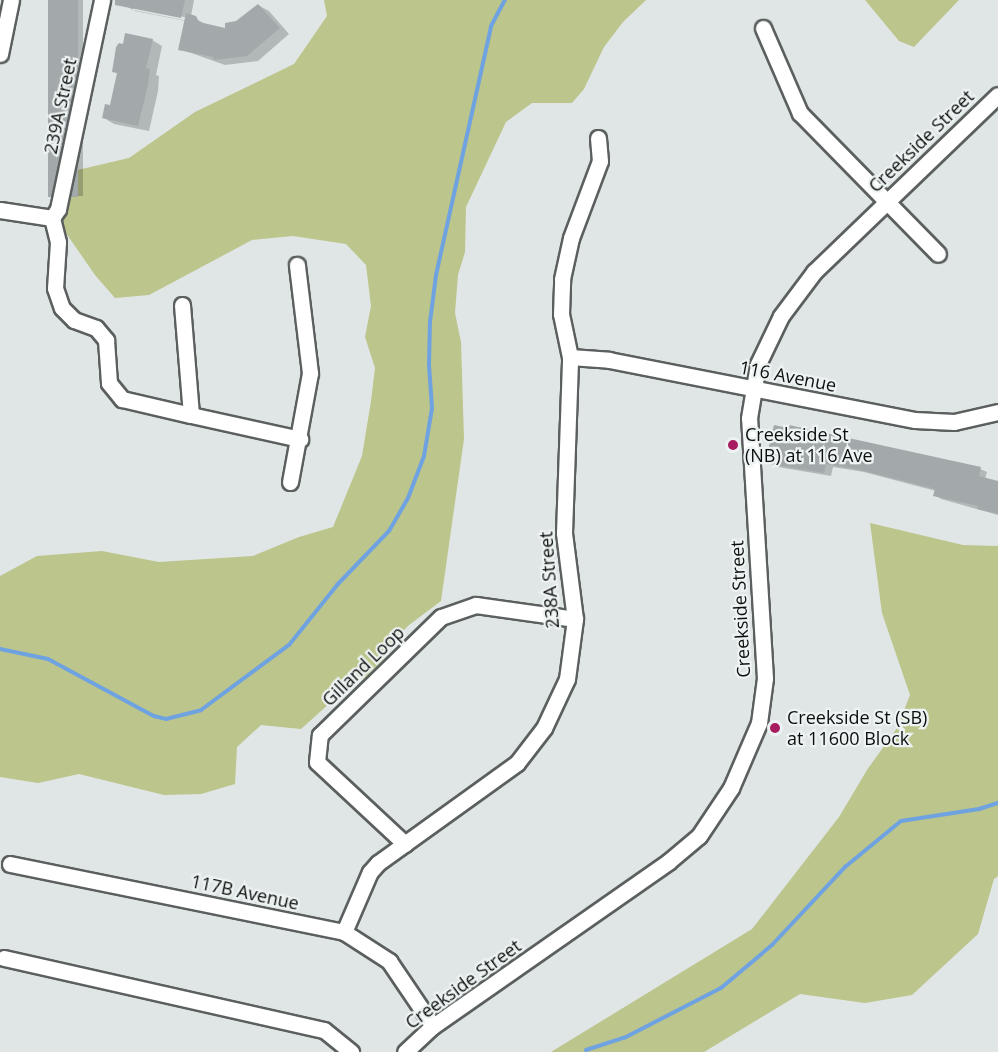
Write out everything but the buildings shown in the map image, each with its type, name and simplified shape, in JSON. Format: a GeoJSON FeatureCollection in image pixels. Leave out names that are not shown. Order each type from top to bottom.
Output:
{"type":"FeatureCollection","features":[{"type":"Feature","properties":{"kind":"street"},"geometry":{"type":"LineString","coordinates":[[0,54],[11,0]]}},
{"type":"Feature","properties":{"kind":"street","name":"239A Street"},"geometry":{"type":"LineString","coordinates":[[52,218],[58,209],[102,0]]}},
{"type":"Feature","properties":{"kind":"street"},"geometry":{"type":"LineString","coordinates":[[762,28],[800,113],[938,254]]}},
{"type":"Feature","properties":{"kind":"street","name":"Creekside Street"},"geometry":{"type":"LineString","coordinates":[[405,1052],[434,1026],[668,862],[699,836],[731,788],[759,723],[765,678],[749,418],[752,388],[758,364],[769,337],[789,303],[814,272],[998,95]]}},
{"type":"Feature","properties":{"kind":"street","name":"238A Street"},"geometry":{"type":"LineString","coordinates":[[344,932],[370,872],[517,763],[544,728],[567,679],[575,619],[564,533],[570,357],[561,314],[562,279],[571,238],[600,161],[598,138]]}},
{"type":"Feature","properties":{"kind":"street"},"geometry":{"type":"LineString","coordinates":[[0,210],[52,218],[57,242],[55,288],[62,308],[74,320],[96,328],[105,340],[109,383],[122,399],[300,439]]}},
{"type":"Feature","properties":{"kind":"street"},"geometry":{"type":"LineString","coordinates":[[290,482],[300,439],[310,373],[297,265]]}},
{"type":"Feature","properties":{"kind":"street"},"geometry":{"type":"LineString","coordinates":[[182,305],[191,415]]}},
{"type":"Feature","properties":{"kind":"street","name":"116 Avenue"},"geometry":{"type":"LineString","coordinates":[[570,357],[609,360],[932,422],[954,422],[998,412]]}},
{"type":"Feature","properties":{"kind":"street","name":"Gilland Loop"},"geometry":{"type":"LineString","coordinates":[[405,844],[317,762],[320,735],[441,617],[476,605],[575,619]]}},
{"type":"Feature","properties":{"kind":"street","name":"117B Avenue"},"geometry":{"type":"LineString","coordinates":[[10,864],[344,932],[390,961],[434,1026]]}},
{"type":"Feature","properties":{"kind":"street"},"geometry":{"type":"LineString","coordinates":[[4,958],[324,1030],[351,1052]]}},
{"type":"Feature","properties":{"kind":"green space"},"geometry":{"type":"Polygon","coordinates":[[[324,0],[646,0],[623,22],[604,47],[584,89],[572,103],[532,103],[506,122],[466,207],[465,252],[458,275],[455,313],[461,342],[464,439],[441,601],[409,625],[381,653],[385,658],[363,679],[360,676],[301,729],[261,725],[237,747],[235,784],[201,794],[164,795],[79,774],[38,783],[0,777],[0,576],[37,556],[102,551],[159,562],[253,556],[299,537],[333,527],[362,456],[371,401],[375,368],[365,337],[371,306],[366,265],[346,244],[293,236],[252,240],[149,295],[115,298],[95,275],[59,223],[69,172],[129,158],[195,112],[294,64],[327,16],[324,0]]]}},
{"type":"Feature","properties":{"kind":"green space"},"geometry":{"type":"Polygon","coordinates":[[[865,0],[959,0],[914,47],[899,41],[865,0]]]}},
{"type":"Feature","properties":{"kind":"green space"},"geometry":{"type":"Polygon","coordinates":[[[870,523],[963,545],[998,546],[998,876],[994,879],[978,934],[912,995],[865,1003],[800,994],[704,1052],[551,1052],[752,929],[839,817],[867,770],[897,728],[910,695],[882,613],[870,523]]]}},
{"type":"Feature","properties":{"kind":"waterway"},"geometry":{"type":"LineString","coordinates":[[0,649],[48,659],[154,716],[166,719],[201,710],[289,645],[337,585],[389,531],[408,498],[424,456],[432,408],[429,365],[430,322],[436,275],[491,26],[505,0]]}},
{"type":"Feature","properties":{"kind":"waterway"},"geometry":{"type":"LineString","coordinates":[[586,1050],[624,1038],[721,988],[772,945],[845,867],[901,821],[979,809],[998,803]]}},
{"type":"Feature","properties":{"kind":"place","name":"Creekside St (NB) at 116 Ave"},"geometry":{"type":"Point","coordinates":[733,445]}},
{"type":"Feature","properties":{"kind":"place","name":"Creekside St (SB) at 11600 Block"},"geometry":{"type":"Point","coordinates":[775,728]}}]}
